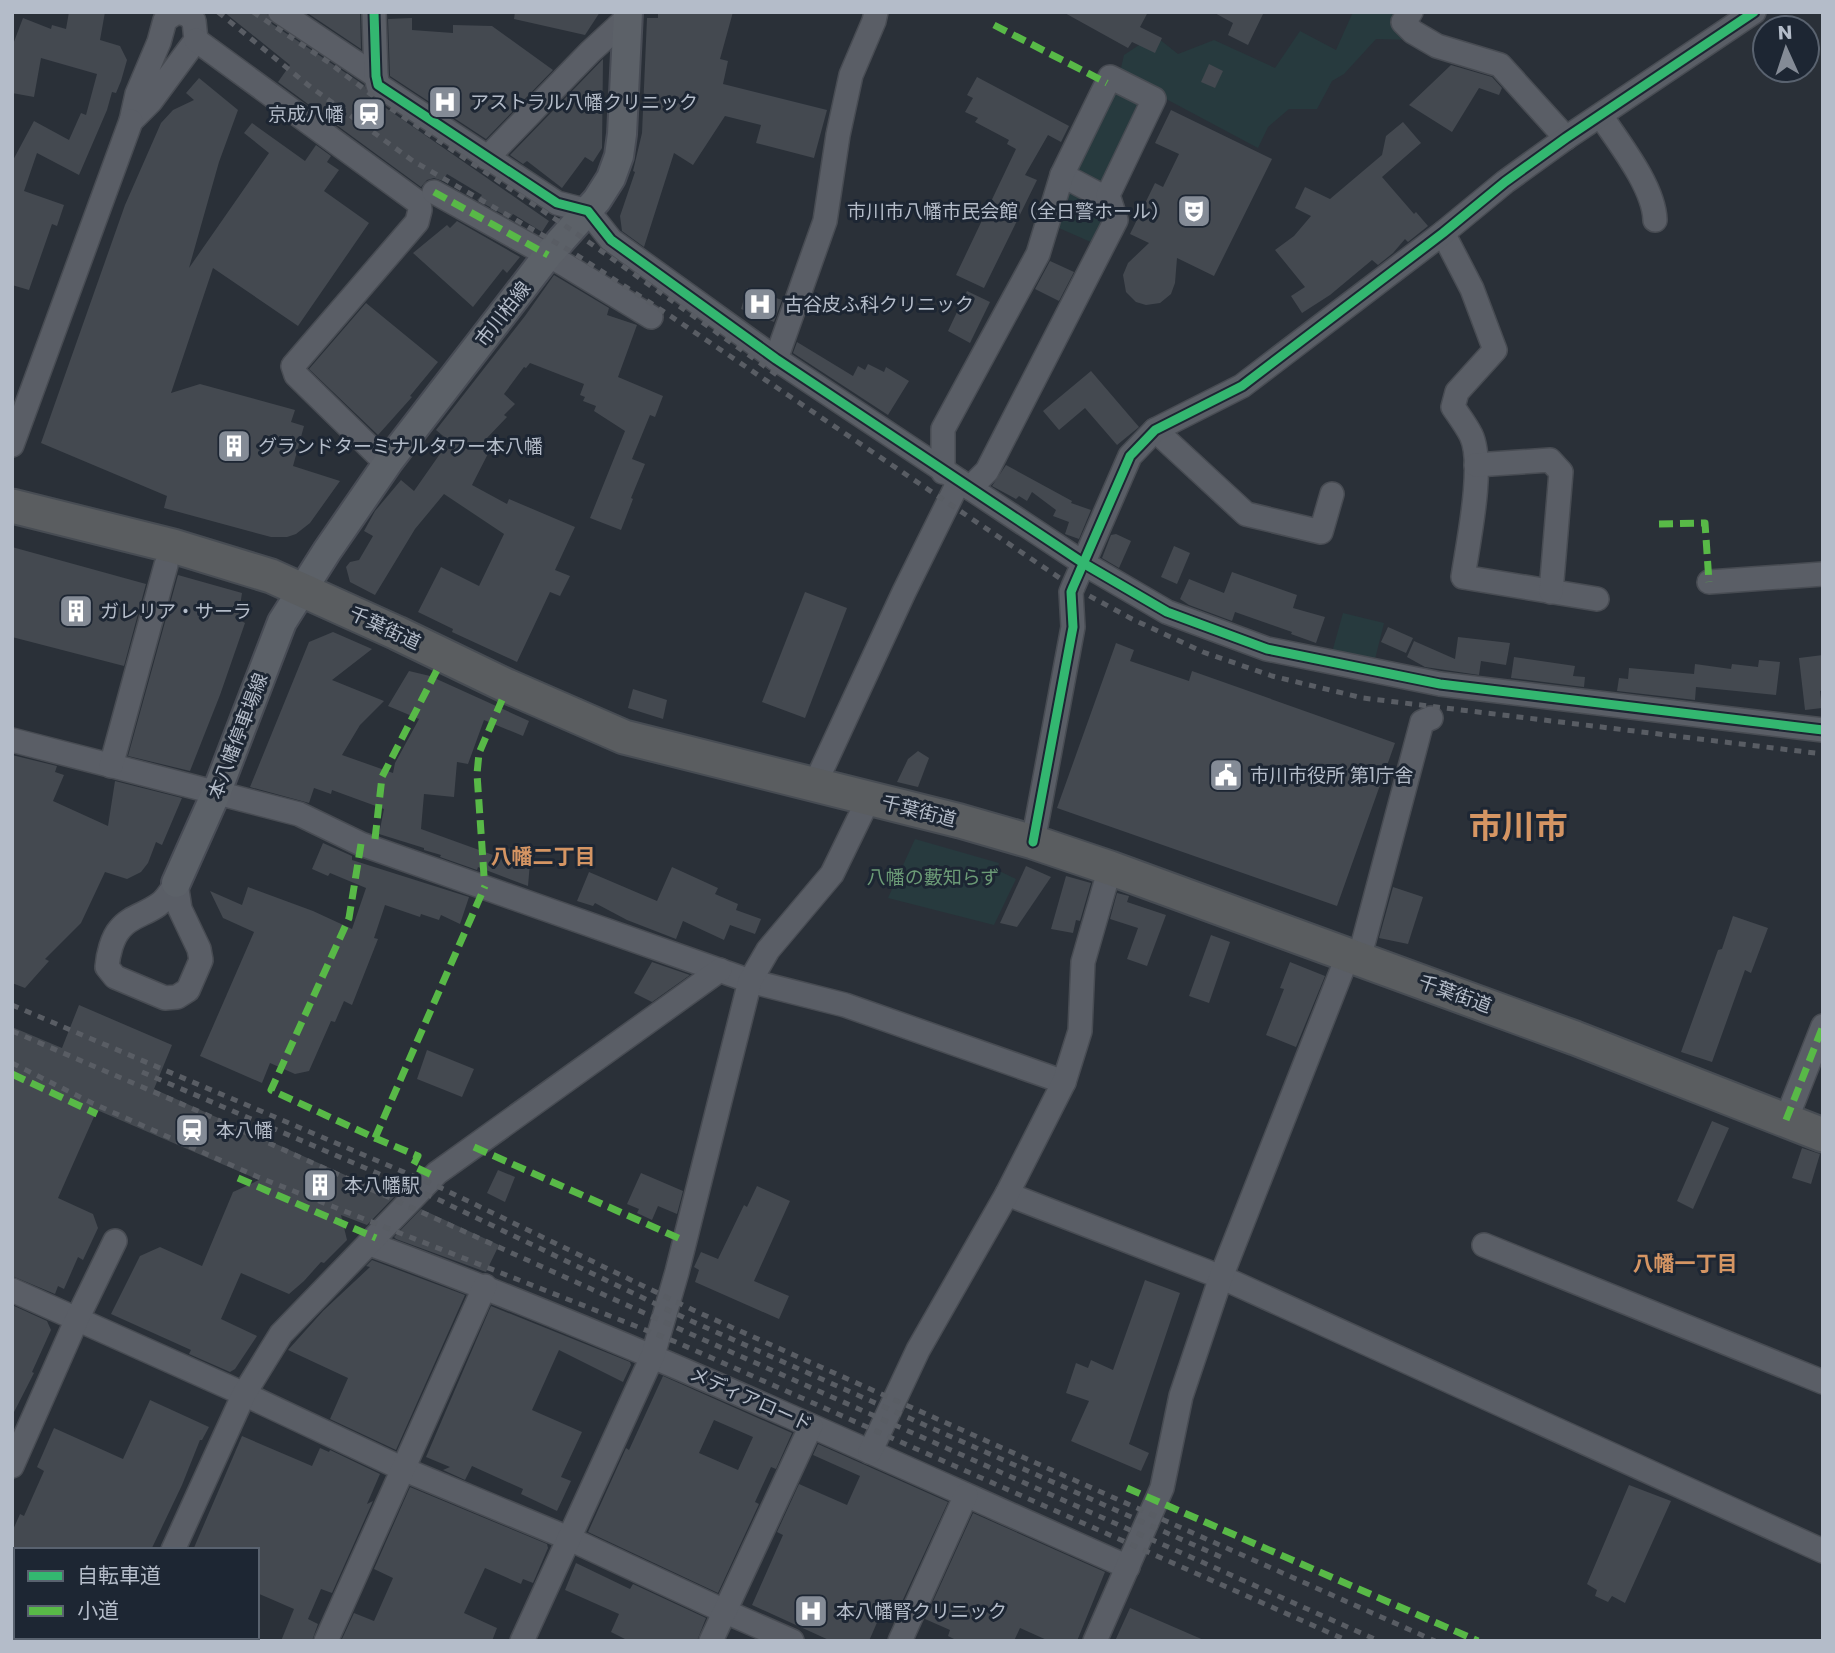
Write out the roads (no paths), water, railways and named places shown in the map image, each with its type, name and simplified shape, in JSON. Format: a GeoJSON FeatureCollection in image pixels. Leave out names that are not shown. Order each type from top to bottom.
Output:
{"type":"FeatureCollection","features":[{"type":"Feature","properties":{"kind":"highway","name":"千葉街道"},"geometry":{"type":"LineString","coordinates":[[12,506],[213,557],[271,576],[507,686],[624,737],[1033,842],[1575,1038],[1823,1135]]}},
{"type":"Feature","properties":{"kind":"main road","name":"市川柏線"},"geometry":{"type":"LineString","coordinates":[[303,590],[387,464],[548,256],[588,211],[611,178],[620,156],[628,15]]}},
{"type":"Feature","properties":{"kind":"main road","name":"本八幡停車場線"},"geometry":{"type":"LineString","coordinates":[[176,883],[217,791],[282,622],[303,590]]}},
{"type":"Feature","properties":{"kind":"street"},"geometry":{"type":"LineString","coordinates":[[280,12],[376,76]]}},
{"type":"Feature","properties":{"kind":"street"},"geometry":{"type":"LineString","coordinates":[[374,12],[378,85],[556,203],[588,211],[611,240],[776,359],[1083,563],[1167,612],[1267,649],[1440,684],[1823,730]]}},
{"type":"Feature","properties":{"kind":"street"},"geometry":{"type":"LineString","coordinates":[[776,359],[825,221],[850,75],[876,12]]}},
{"type":"Feature","properties":{"kind":"street"},"geometry":{"type":"LineString","coordinates":[[1411,12],[1403,22],[1413,32],[1437,46],[1500,65],[1566,138]]}},
{"type":"Feature","properties":{"kind":"street"},"geometry":{"type":"LineString","coordinates":[[1033,842],[1073,627],[1071,593],[1130,456],[1154,430],[1242,386],[1443,233],[1505,182],[1755,12]]}},
{"type":"Feature","properties":{"kind":"street"},"geometry":{"type":"LineString","coordinates":[[12,445],[131,121],[137,94],[159,42],[165,20],[171,13],[188,15],[196,27],[195,40],[151,101],[131,121]]}},
{"type":"Feature","properties":{"kind":"street"},"geometry":{"type":"LineString","coordinates":[[486,158],[628,15]]}},
{"type":"Feature","properties":{"kind":"street"},"geometry":{"type":"LineString","coordinates":[[195,40],[419,202],[421,209],[417,222],[293,366],[296,374],[387,464]]}},
{"type":"Feature","properties":{"kind":"street"},"geometry":{"type":"LineString","coordinates":[[815,784],[957,480],[943,429],[1038,254],[1062,175],[1111,77],[1154,99],[1108,195],[1116,220],[987,471],[957,480]]}},
{"type":"Feature","properties":{"kind":"street"},"geometry":{"type":"LineString","coordinates":[[1601,116],[1633,164],[1654,207],[1655,220]]}},
{"type":"Feature","properties":{"kind":"street"},"geometry":{"type":"LineString","coordinates":[[1062,175],[1098,194],[1108,195]]}},
{"type":"Feature","properties":{"kind":"street"},"geometry":{"type":"LineString","coordinates":[[434,192],[651,317]]}},
{"type":"Feature","properties":{"kind":"street"},"geometry":{"type":"LineString","coordinates":[[1443,233],[1472,289],[1495,350],[1457,392],[1453,407],[1472,436],[1476,466],[1476,485],[1463,577],[1597,599]]}},
{"type":"Feature","properties":{"kind":"street"},"geometry":{"type":"LineString","coordinates":[[1154,430],[1246,514],[1321,532],[1332,494]]}},
{"type":"Feature","properties":{"kind":"street"},"geometry":{"type":"LineString","coordinates":[[1476,466],[1549,460],[1561,472],[1551,592]]}},
{"type":"Feature","properties":{"kind":"street"},"geometry":{"type":"LineString","coordinates":[[111,766],[166,565]]}},
{"type":"Feature","properties":{"kind":"street"},"geometry":{"type":"LineString","coordinates":[[1709,582],[1823,574]]}},
{"type":"Feature","properties":{"kind":"street"},"geometry":{"type":"LineString","coordinates":[[1095,1641],[1162,1488],[1181,1396],[1221,1277],[1353,957],[1422,722],[1430,718]]}},
{"type":"Feature","properties":{"kind":"street"},"geometry":{"type":"LineString","coordinates":[[12,740],[299,814],[361,844],[750,981],[845,1005],[1064,1082]]}},
{"type":"Feature","properties":{"kind":"street"},"geometry":{"type":"LineString","coordinates":[[522,1641],[653,1355],[677,1272],[750,981],[768,950],[832,874],[869,798]]}},
{"type":"Feature","properties":{"kind":"street"},"geometry":{"type":"LineString","coordinates":[[870,1452],[918,1350],[1007,1194],[1064,1082],[1080,1031],[1083,962],[1110,868]]}},
{"type":"Feature","properties":{"kind":"street"},"geometry":{"type":"LineString","coordinates":[[176,883],[180,909],[199,949],[201,960],[188,990],[177,997],[165,998],[115,977],[107,967],[119,929],[165,900],[176,883]]}},
{"type":"Feature","properties":{"kind":"street"},"geometry":{"type":"LineString","coordinates":[[174,1548],[244,1394],[281,1335],[437,1173],[720,970]]}},
{"type":"Feature","properties":{"kind":"street"},"geometry":{"type":"LineString","coordinates":[[1786,1120],[1823,1026]]}},
{"type":"Feature","properties":{"kind":"street"},"geometry":{"type":"LineString","coordinates":[[1007,1194],[1221,1277],[1823,1551]]}},
{"type":"Feature","properties":{"kind":"street"},"geometry":{"type":"LineString","coordinates":[[12,1466],[115,1241]]}},
{"type":"Feature","properties":{"kind":"street","name":"メディアロード"},"geometry":{"type":"LineString","coordinates":[[370,1244],[485,1286],[653,1355],[1128,1567]]}},
{"type":"Feature","properties":{"kind":"street"},"geometry":{"type":"LineString","coordinates":[[1484,1245],[1823,1382]]}},
{"type":"Feature","properties":{"kind":"street"},"geometry":{"type":"LineString","coordinates":[[326,1641],[485,1286]]}},
{"type":"Feature","properties":{"kind":"street"},"geometry":{"type":"LineString","coordinates":[[12,1290],[403,1469],[568,1538],[792,1641]]}},
{"type":"Feature","properties":{"kind":"street"},"geometry":{"type":"LineString","coordinates":[[711,1641],[811,1426]]}},
{"type":"Feature","properties":{"kind":"street"},"geometry":{"type":"LineString","coordinates":[[900,1641],[966,1495]]}},
{"type":"Feature","properties":{"kind":"railway"},"geometry":{"type":"LineString","coordinates":[[218,12],[308,85],[413,161],[572,252],[1073,587],[1132,619],[1203,652],[1272,676],[1363,698],[1823,754]]}},
{"type":"Feature","properties":{"kind":"railway"},"geometry":{"type":"LineString","coordinates":[[253,12],[570,229],[777,375]]}},
{"type":"Feature","properties":{"kind":"railway"},"geometry":{"type":"LineString","coordinates":[[12,1005],[439,1187],[693,1310],[1435,1641]]}},
{"type":"Feature","properties":{"kind":"railway"},"geometry":{"type":"LineString","coordinates":[[12,1031],[198,1111],[1379,1641]]}},
{"type":"Feature","properties":{"kind":"railway"},"geometry":{"type":"LineString","coordinates":[[12,1063],[92,1103],[258,1177],[676,1342],[1348,1641]]}},
{"type":"Feature","properties":{"kind":"railway"},"geometry":{"type":"LineString","coordinates":[[142,1072],[435,1198],[689,1320],[1221,1557]]}},
{"type":"Feature","properties":{"kind":"place","name":"アストラル八幡クリニック"},"geometry":{"type":"Point","coordinates":[445,102]}},
{"type":"Feature","properties":{"kind":"place","name":"京成八幡"},"geometry":{"type":"Point","coordinates":[369,114]}},
{"type":"Feature","properties":{"kind":"place","name":"市川市八幡市民会館（全日警ホール）"},"geometry":{"type":"Point","coordinates":[1194,211]}},
{"type":"Feature","properties":{"kind":"place","name":"古谷皮ふ科クリニック"},"geometry":{"type":"Point","coordinates":[760,304]}},
{"type":"Feature","properties":{"kind":"place","name":"グランドターミナルタワー本八幡"},"geometry":{"type":"Point","coordinates":[234,446]}},
{"type":"Feature","properties":{"kind":"place","name":"ガレリア・サーラ"},"geometry":{"type":"Point","coordinates":[76,611]}},
{"type":"Feature","properties":{"kind":"place","name":"市川市役所 第1庁舎"},"geometry":{"type":"Point","coordinates":[1226,775]}},
{"type":"Feature","properties":{"kind":"place","name":"本八幡"},"geometry":{"type":"Point","coordinates":[192,1130]}},
{"type":"Feature","properties":{"kind":"place","name":"本八幡駅"},"geometry":{"type":"Point","coordinates":[320,1185]}},
{"type":"Feature","properties":{"kind":"place","name":"本八幡腎クリニック"},"geometry":{"type":"Point","coordinates":[811,1611]}},
{"type":"Feature","properties":{"kind":"district","name":"市川市"},"geometry":{"type":"Point","coordinates":[1518,826]}},
{"type":"Feature","properties":{"kind":"district","name":"八幡二丁目"},"geometry":{"type":"Point","coordinates":[543,856]}},
{"type":"Feature","properties":{"kind":"district","name":"八幡一丁目"},"geometry":{"type":"Point","coordinates":[1685,1263]}},
{"type":"Feature","properties":{"kind":"park label","name":"八幡の藪知らず"},"geometry":{"type":"Point","coordinates":[933,877]}}]}
